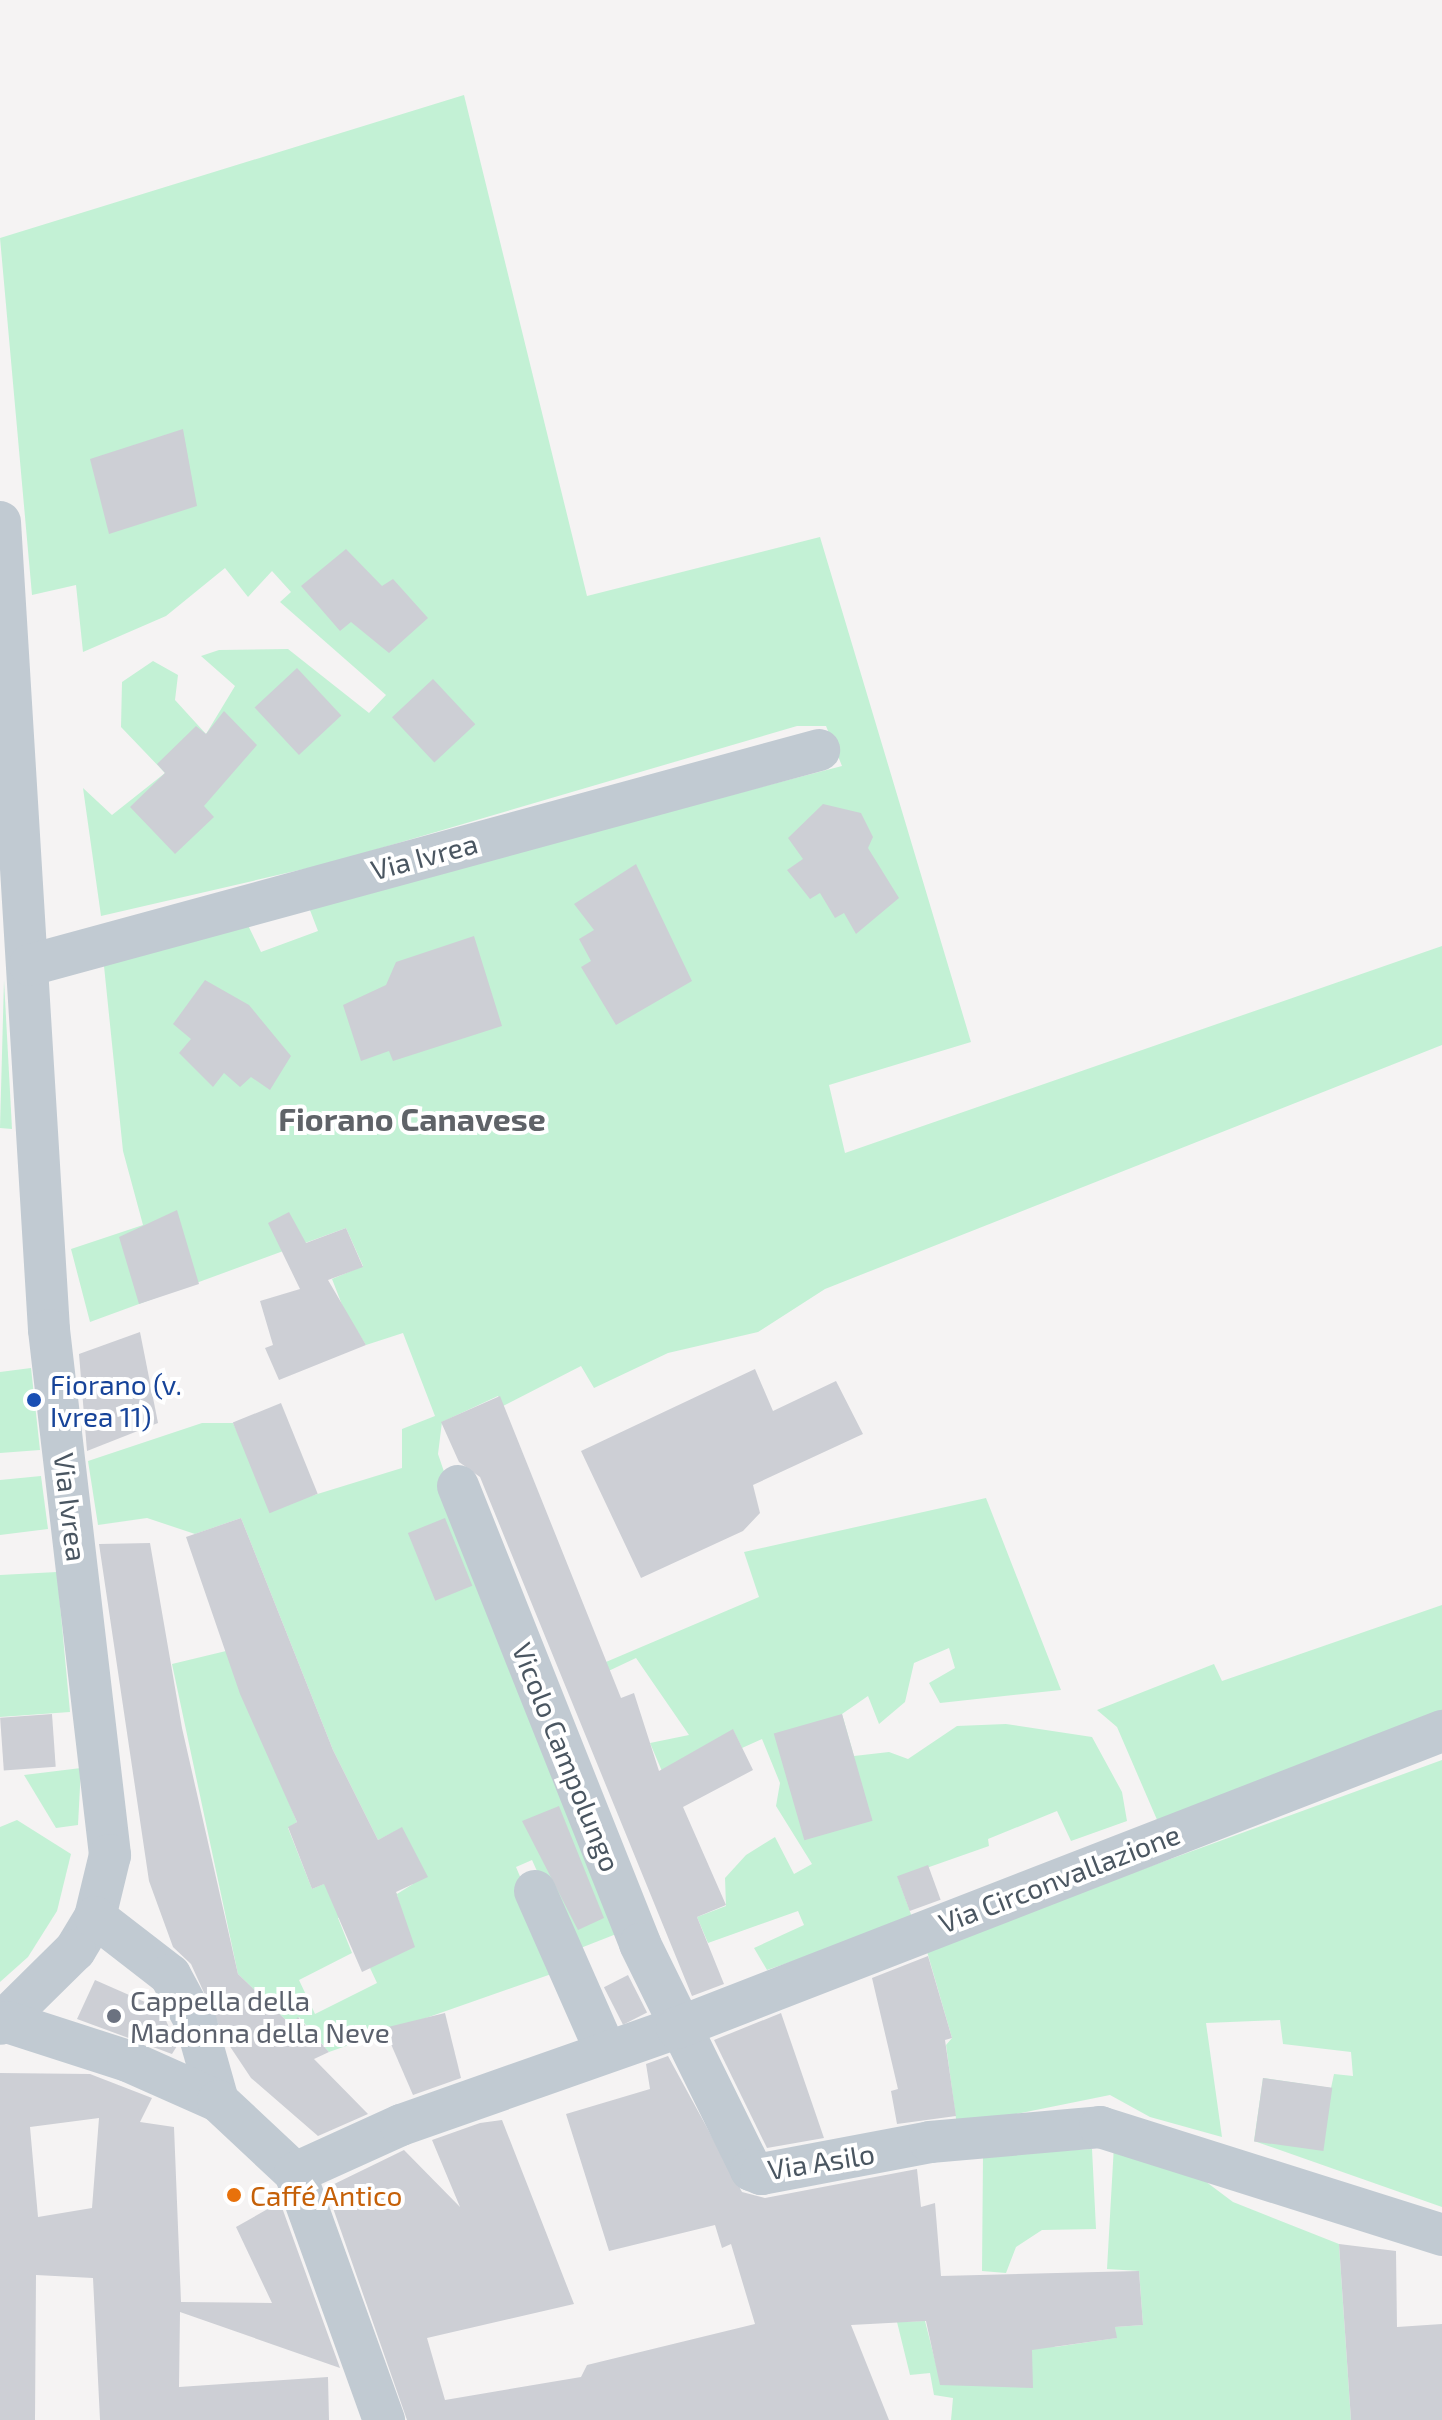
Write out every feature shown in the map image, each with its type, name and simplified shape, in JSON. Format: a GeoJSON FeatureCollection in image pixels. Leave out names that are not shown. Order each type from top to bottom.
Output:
{"type":"FeatureCollection","features":[{"type":"Feature","properties":{"kind":"street","name":"Via Ivrea"},"geometry":{"type":"LineString","coordinates":[[0,522],[8,727],[30,965],[49,1330],[103,1760],[110,1855],[95,1917],[57,1975],[4,2023]]}},
{"type":"Feature","properties":{"kind":"street","name":"Via Ivrea"},"geometry":{"type":"LineString","coordinates":[[30,965],[819,750]]}},
{"type":"Feature","properties":{"kind":"street","name":"Vicolo Campolungo"},"geometry":{"type":"LineString","coordinates":[[458,1486],[677,2028]]}},
{"type":"Feature","properties":{"kind":"street","name":"Via Circonvallazione"},"geometry":{"type":"LineString","coordinates":[[677,2028],[1442,1731]]}},
{"type":"Feature","properties":{"kind":"street"},"geometry":{"type":"LineString","coordinates":[[535,1891],[605,2050]]}},
{"type":"Feature","properties":{"kind":"street"},"geometry":{"type":"LineString","coordinates":[[95,1917],[170,1975],[196,2023],[218,2101]]}},
{"type":"Feature","properties":{"kind":"street"},"geometry":{"type":"LineString","coordinates":[[4,2023],[128,2061],[218,2101],[295,2173],[384,2420]]}},
{"type":"Feature","properties":{"kind":"street"},"geometry":{"type":"LineString","coordinates":[[295,2173],[401,2125],[605,2050],[677,2028]]}},
{"type":"Feature","properties":{"kind":"street","name":"Via Asilo"},"geometry":{"type":"LineString","coordinates":[[677,2028],[743,2161],[761,2174],[930,2142],[1100,2127],[1442,2235]]}},
{"type":"Feature","properties":{"kind":"green space"},"geometry":{"type":"Polygon","coordinates":[[[464,95],[587,596],[820,537],[971,1042],[829,1085],[845,1153],[1442,946],[1442,1045],[825,1289],[758,1332],[668,1353],[594,1388],[581,1366],[503,1406],[498,1396],[442,1422],[438,1454],[455,1504],[629,1929],[573,1951],[532,1860],[516,1867],[560,1971],[329,2052],[299,2017],[291,2025],[238,1974],[172,1664],[226,1651],[297,1822],[288,1828],[312,1889],[376,1861],[397,1894],[413,1884],[402,1828],[378,1840],[333,1750],[241,1518],[195,1534],[147,1518],[98,1525],[88,1461],[202,1423],[233,1423],[272,1508],[402,1468],[402,1429],[435,1416],[403,1333],[366,1345],[344,1310],[332,1279],[363,1266],[346,1228],[90,1322],[71,1249],[143,1225],[123,1151],[104,966],[245,919],[261,952],[318,931],[308,905],[842,766],[826,726],[797,726],[330,863],[101,916],[83,788],[112,815],[165,773],[121,727],[122,682],[153,661],[178,675],[175,700],[206,734],[235,686],[201,656],[219,650],[288,649],[369,713],[386,695],[280,602],[291,592],[272,571],[248,597],[225,568],[166,616],[83,652],[76,585],[32,595],[0,238],[464,95]],[[397,1895],[338,1918],[352,1953],[299,1980],[315,2014],[377,1983],[370,1968],[404,1919],[397,1895]]]}},
{"type":"Feature","properties":{"kind":"green space"},"geometry":{"type":"Polygon","coordinates":[[[4,980],[12,1129],[0,1128],[4,980]]]}},
{"type":"Feature","properties":{"kind":"green space"},"geometry":{"type":"Polygon","coordinates":[[[31,1368],[40,1450],[0,1453],[0,1372],[31,1368]]]}},
{"type":"Feature","properties":{"kind":"green space"},"geometry":{"type":"Polygon","coordinates":[[[41,1476],[48,1529],[0,1535],[0,1480],[41,1476]]]}},
{"type":"Feature","properties":{"kind":"green space"},"geometry":{"type":"Polygon","coordinates":[[[986,1498],[1061,1690],[940,1703],[929,1683],[955,1668],[949,1648],[914,1663],[905,1702],[879,1724],[868,1696],[842,1714],[854,1756],[889,1752],[908,1759],[957,1726],[1006,1724],[1092,1737],[1122,1792],[1127,1821],[1071,1841],[1057,1811],[988,1839],[989,1846],[898,1878],[913,1920],[767,1970],[754,1948],[804,1925],[798,1911],[708,1943],[697,1917],[726,1906],[725,1878],[746,1855],[775,1837],[794,1874],[812,1864],[776,1806],[780,1783],[762,1739],[742,1748],[733,1730],[667,1783],[650,1743],[689,1735],[636,1658],[583,1683],[580,1673],[759,1597],[744,1552],[986,1498]]]}},
{"type":"Feature","properties":{"kind":"green space"},"geometry":{"type":"Polygon","coordinates":[[[57,1572],[70,1712],[0,1717],[0,1575],[57,1572]]]}},
{"type":"Feature","properties":{"kind":"green space"},"geometry":{"type":"Polygon","coordinates":[[[1442,1605],[1442,1723],[1161,1829],[1117,1727],[1097,1710],[1214,1664],[1222,1681],[1442,1605]]]}},
{"type":"Feature","properties":{"kind":"green space"},"geometry":{"type":"Polygon","coordinates":[[[1442,1760],[1442,2207],[1254,2141],[1263,2078],[1331,2088],[1334,2074],[1353,2076],[1351,2052],[1283,2044],[1280,2020],[1206,2023],[1222,2137],[1150,2117],[1110,2095],[957,2126],[946,2045],[952,2038],[926,1948],[1442,1760]]]}},
{"type":"Feature","properties":{"kind":"green space"},"geometry":{"type":"Polygon","coordinates":[[[81,1768],[78,1825],[56,1828],[24,1775],[81,1768]]]}},
{"type":"Feature","properties":{"kind":"green space"},"geometry":{"type":"Polygon","coordinates":[[[17,1820],[71,1854],[57,1911],[28,1957],[0,1982],[0,1827],[17,1820]]]}},
{"type":"Feature","properties":{"kind":"green space"},"geometry":{"type":"Polygon","coordinates":[[[1114,2145],[1185,2166],[1233,2202],[1339,2244],[1351,2420],[951,2420],[953,2398],[934,2395],[930,2373],[910,2375],[897,2322],[925,2321],[941,2384],[1032,2330],[1055,2347],[1116,2338],[1115,2327],[1143,2325],[1139,2271],[1107,2269],[1114,2145]]]}},
{"type":"Feature","properties":{"kind":"green space"},"geometry":{"type":"Polygon","coordinates":[[[1092,2149],[1096,2229],[1042,2230],[1016,2247],[1006,2273],[982,2271],[983,2155],[1092,2149]]]}},
{"type":"Feature","properties":{"kind":"building"},"geometry":{"type":"Polygon","coordinates":[[[183,429],[197,506],[109,534],[90,459],[183,429]]]}},
{"type":"Feature","properties":{"kind":"building"},"geometry":{"type":"Polygon","coordinates":[[[346,549],[382,586],[393,579],[428,618],[389,653],[351,622],[340,631],[301,586],[346,549]]]}},
{"type":"Feature","properties":{"kind":"building"},"geometry":{"type":"Polygon","coordinates":[[[297,668],[341,716],[299,755],[255,708],[297,668]]]}},
{"type":"Feature","properties":{"kind":"building"},"geometry":{"type":"Polygon","coordinates":[[[433,679],[475,724],[434,763],[392,717],[433,679]]]}},
{"type":"Feature","properties":{"kind":"building"},"geometry":{"type":"Polygon","coordinates":[[[224,711],[257,745],[204,806],[214,817],[175,854],[130,807],[165,773],[157,764],[196,726],[206,734],[224,711]]]}},
{"type":"Feature","properties":{"kind":"building"},"geometry":{"type":"Polygon","coordinates":[[[823,804],[861,813],[873,837],[868,848],[899,898],[856,934],[844,913],[835,918],[820,893],[810,899],[787,870],[803,859],[788,838],[823,804]]]}},
{"type":"Feature","properties":{"kind":"building"},"geometry":{"type":"Polygon","coordinates":[[[636,864],[692,981],[616,1025],[581,967],[591,961],[579,939],[594,930],[574,904],[636,864]]]}},
{"type":"Feature","properties":{"kind":"building"},"geometry":{"type":"Polygon","coordinates":[[[474,936],[502,1026],[393,1061],[389,1051],[361,1061],[343,1005],[386,985],[396,962],[474,936]]]}},
{"type":"Feature","properties":{"kind":"building"},"geometry":{"type":"Polygon","coordinates":[[[205,980],[249,1005],[291,1056],[270,1090],[251,1077],[240,1087],[224,1073],[213,1087],[179,1053],[191,1039],[173,1024],[205,980]]]}},
{"type":"Feature","properties":{"kind":"building"},"geometry":{"type":"Polygon","coordinates":[[[177,1210],[199,1284],[139,1304],[119,1237],[177,1210]]]}},
{"type":"Feature","properties":{"kind":"building"},"geometry":{"type":"Polygon","coordinates":[[[289,1212],[306,1243],[346,1228],[363,1267],[328,1280],[366,1345],[279,1380],[265,1348],[273,1345],[260,1301],[300,1289],[268,1223],[289,1212]]]}},
{"type":"Feature","properties":{"kind":"building"},"geometry":{"type":"Polygon","coordinates":[[[140,1332],[158,1423],[87,1451],[79,1354],[140,1332]]]}},
{"type":"Feature","properties":{"kind":"building"},"geometry":{"type":"Polygon","coordinates":[[[755,1369],[773,1411],[836,1381],[863,1434],[753,1485],[760,1513],[743,1531],[641,1578],[581,1451],[755,1369]]]}},
{"type":"Feature","properties":{"kind":"building"},"geometry":{"type":"Polygon","coordinates":[[[500,1396],[621,1698],[634,1693],[659,1771],[733,1729],[753,1770],[683,1807],[726,1905],[697,1917],[724,1984],[692,1996],[480,1477],[459,1462],[441,1422],[500,1396]]]}},
{"type":"Feature","properties":{"kind":"building"},"geometry":{"type":"Polygon","coordinates":[[[281,1403],[318,1494],[269,1513],[233,1422],[281,1403]]]}},
{"type":"Feature","properties":{"kind":"building"},"geometry":{"type":"Polygon","coordinates":[[[241,1518],[333,1750],[378,1840],[402,1827],[428,1877],[396,1892],[415,1947],[362,1972],[324,1884],[312,1889],[288,1827],[297,1822],[240,1694],[186,1537],[241,1518]]]}},
{"type":"Feature","properties":{"kind":"building"},"geometry":{"type":"Polygon","coordinates":[[[445,1518],[472,1586],[435,1601],[408,1533],[445,1518]]]}},
{"type":"Feature","properties":{"kind":"building"},"geometry":{"type":"Polygon","coordinates":[[[150,1543],[182,1728],[238,1974],[291,2025],[298,2017],[329,2052],[314,2059],[368,2114],[318,2136],[251,2078],[225,2039],[191,1964],[173,1947],[149,1881],[99,1544],[150,1543]]]}},
{"type":"Feature","properties":{"kind":"building"},"geometry":{"type":"Polygon","coordinates":[[[52,1714],[56,1767],[4,1770],[0,1718],[52,1714]]]}},
{"type":"Feature","properties":{"kind":"building"},"geometry":{"type":"Polygon","coordinates":[[[842,1714],[873,1821],[804,1840],[774,1734],[842,1714]]]}},
{"type":"Feature","properties":{"kind":"building"},"geometry":{"type":"Polygon","coordinates":[[[559,1806],[604,1918],[578,1930],[522,1821],[559,1806]]]}},
{"type":"Feature","properties":{"kind":"building"},"geometry":{"type":"Polygon","coordinates":[[[928,1865],[941,1900],[910,1911],[897,1876],[928,1865]]]}},
{"type":"Feature","properties":{"kind":"building"},"geometry":{"type":"Polygon","coordinates":[[[928,1956],[952,2038],[945,2040],[956,2116],[897,2124],[891,2091],[898,2089],[872,1978],[928,1956]]]}},
{"type":"Feature","properties":{"kind":"building"},"geometry":{"type":"Polygon","coordinates":[[[628,1975],[647,2012],[623,2025],[604,1987],[628,1975]]]}},
{"type":"Feature","properties":{"kind":"building","name":"Cappella della Madonna della Neve"},"geometry":{"type":"Polygon","coordinates":[[[95,1980],[161,2009],[177,2046],[172,2054],[77,2019],[95,1980]]]}},
{"type":"Feature","properties":{"kind":"building"},"geometry":{"type":"Polygon","coordinates":[[[445,2013],[461,2078],[413,2095],[384,2028],[445,2013]]]}},
{"type":"Feature","properties":{"kind":"building"},"geometry":{"type":"Polygon","coordinates":[[[781,2013],[824,2138],[767,2148],[714,2040],[781,2013]]]}},
{"type":"Feature","properties":{"kind":"building"},"geometry":{"type":"Polygon","coordinates":[[[668,2056],[742,2192],[765,2198],[917,2169],[921,2207],[935,2203],[941,2276],[1139,2271],[1143,2325],[1115,2327],[1117,2338],[1032,2350],[1033,2388],[940,2385],[926,2321],[851,2325],[889,2420],[407,2420],[326,2188],[404,2150],[460,2207],[432,2140],[480,2123],[502,2120],[574,2304],[427,2338],[445,2400],[581,2377],[587,2365],[755,2324],[731,2244],[722,2248],[715,2225],[609,2251],[566,2114],[650,2089],[646,2064],[668,2056]]]}},
{"type":"Feature","properties":{"kind":"building"},"geometry":{"type":"Polygon","coordinates":[[[0,2073],[90,2074],[152,2098],[140,2122],[174,2127],[181,2302],[272,2303],[236,2227],[280,2202],[340,2368],[180,2312],[179,2387],[328,2377],[329,2420],[100,2420],[93,2278],[36,2275],[35,2420],[0,2420],[0,2073]],[[99,2118],[30,2127],[38,2217],[92,2208],[99,2118]]]}},
{"type":"Feature","properties":{"kind":"building"},"geometry":{"type":"Polygon","coordinates":[[[1263,2078],[1332,2088],[1323,2151],[1254,2141],[1263,2078]]]}},
{"type":"Feature","properties":{"kind":"building"},"geometry":{"type":"Polygon","coordinates":[[[1339,2244],[1396,2251],[1397,2327],[1442,2324],[1442,2420],[1351,2420],[1339,2244]]]}},
{"type":"Feature","properties":{"kind":"place","name":"Fiorano (v. Ivrea 11)"},"geometry":{"type":"Point","coordinates":[34,1400]}},
{"type":"Feature","properties":{"kind":"place","name":"Cappella della Madonna della Neve"},"geometry":{"type":"Point","coordinates":[114,2016]}},
{"type":"Feature","properties":{"kind":"place","name":"Caffé Antico"},"geometry":{"type":"Point","coordinates":[234,2195]}},
{"type":"Feature","properties":{"kind":"district","name":"Fiorano Canavese"},"geometry":{"type":"Point","coordinates":[412,1118]}}]}
